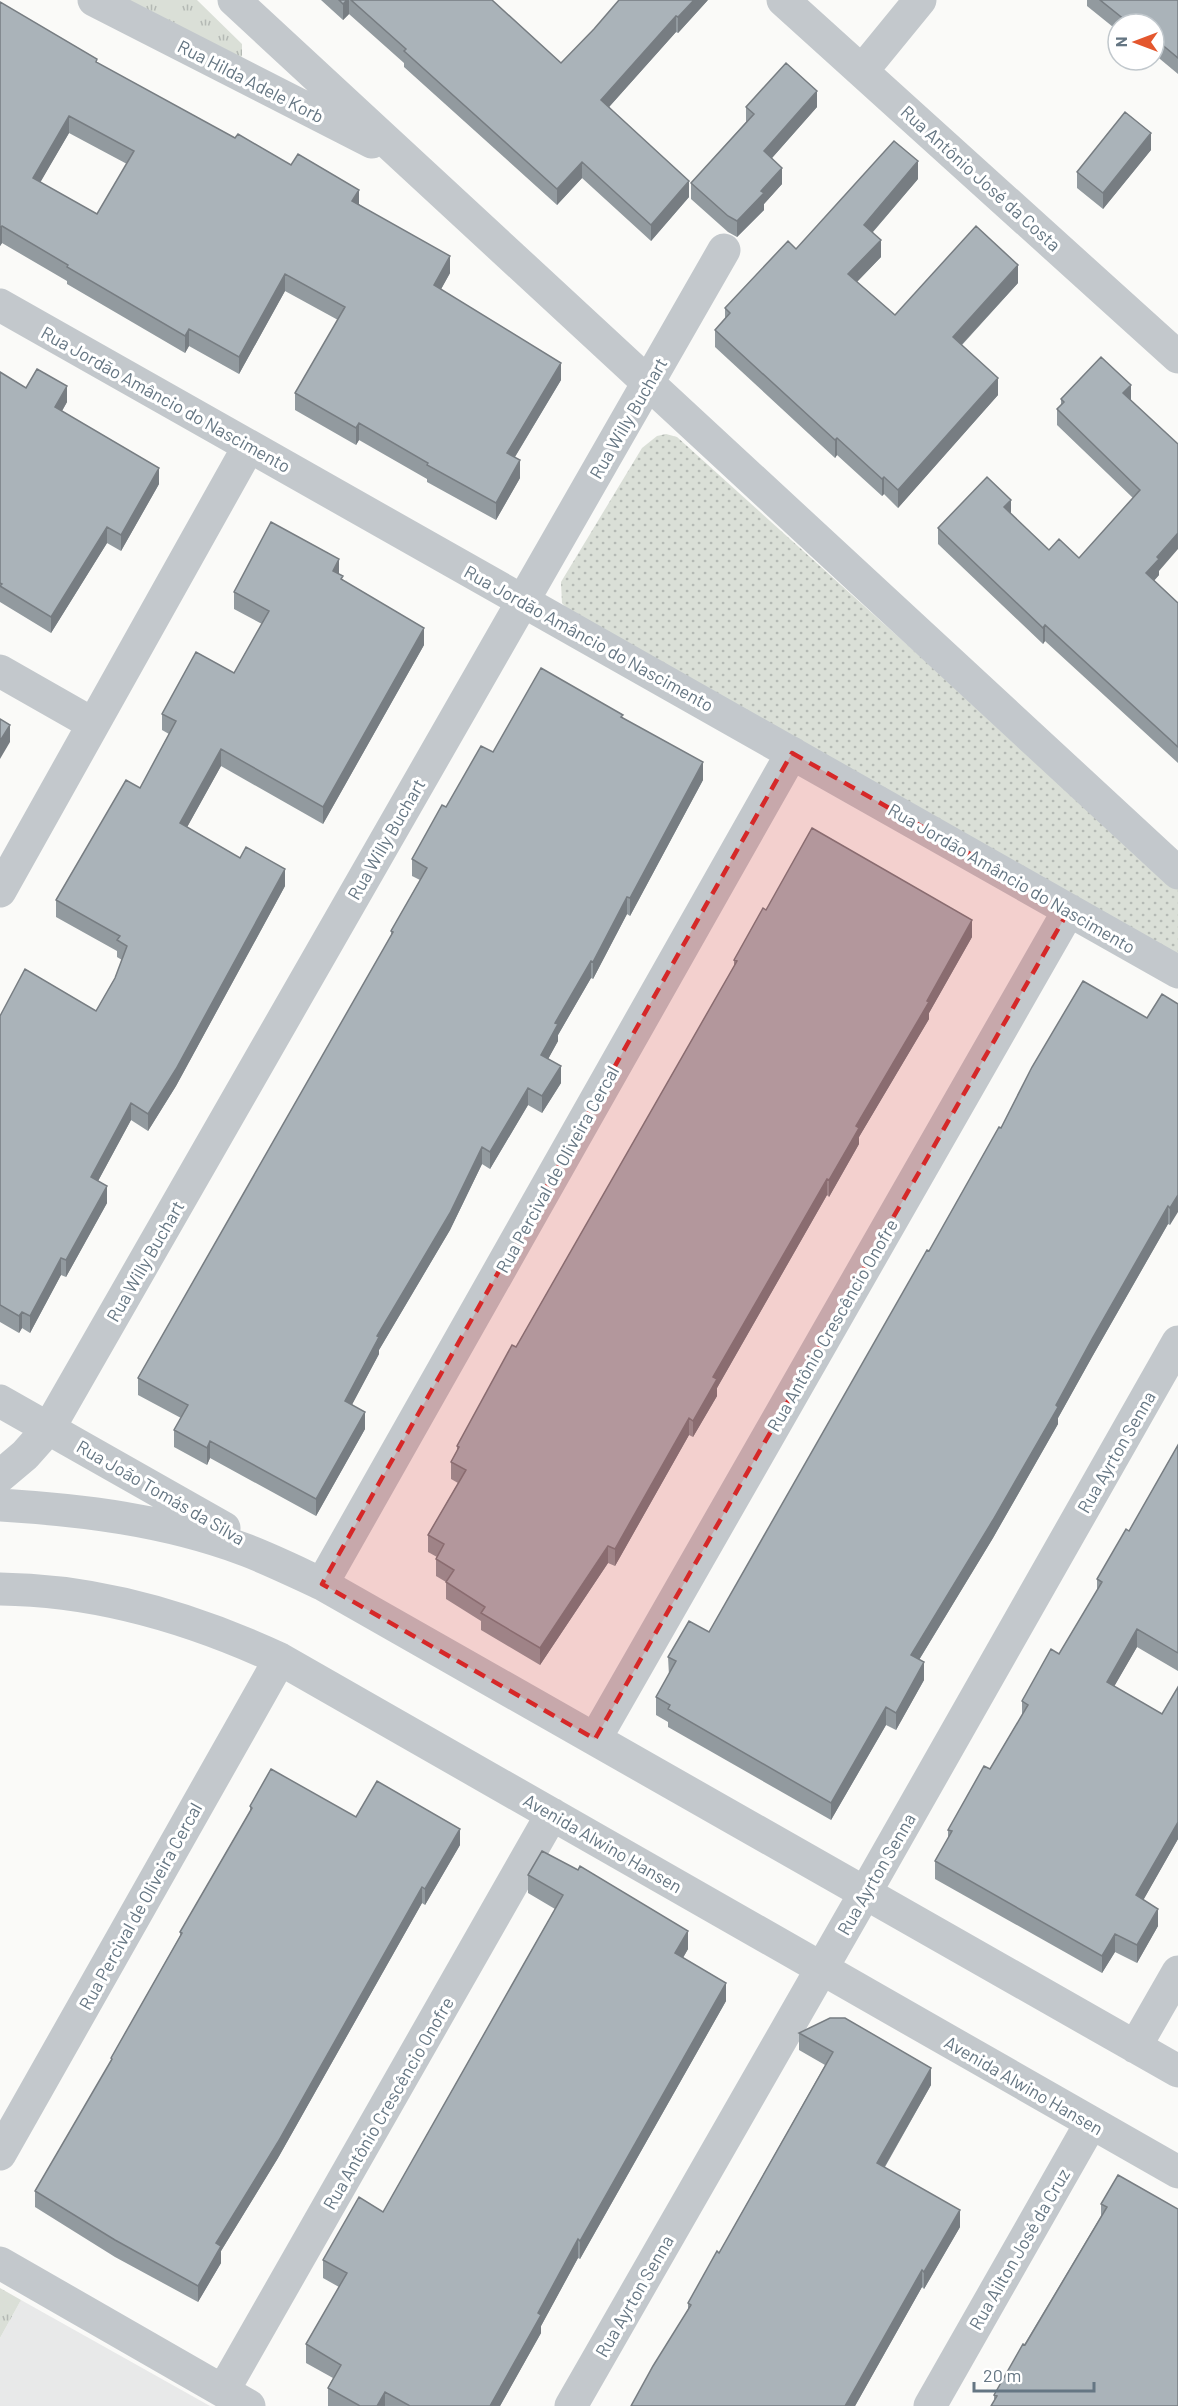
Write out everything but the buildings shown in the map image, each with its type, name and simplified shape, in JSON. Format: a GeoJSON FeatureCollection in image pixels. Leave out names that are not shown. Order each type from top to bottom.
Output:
{"type":"FeatureCollection","features":[{"type":"Feature","properties":{"kind":"street","name":"Rua Hilda Adele Korb"},"geometry":{"type":"LineString","coordinates":[[94,0],[408,161]]}},
{"type":"Feature","properties":{"kind":"street"},"geometry":{"type":"LineString","coordinates":[[234,0],[1178,873]]}},
{"type":"Feature","properties":{"kind":"street","name":"Rua Antônio José da Costa"},"geometry":{"type":"LineString","coordinates":[[783,0],[1178,357]]}},
{"type":"Feature","properties":{"kind":"street"},"geometry":{"type":"LineString","coordinates":[[862,71],[920,0]]}},
{"type":"Feature","properties":{"kind":"street","name":"Rua Willy Buchart"},"geometry":{"type":"LineString","coordinates":[[0,1476],[25,1455],[49,1428],[724,250]]}},
{"type":"Feature","properties":{"kind":"street","name":"Rua Jordão Amâncio do Nascimento"},"geometry":{"type":"LineString","coordinates":[[0,305],[1178,972]]}},
{"type":"Feature","properties":{"kind":"street"},"geometry":{"type":"LineString","coordinates":[[0,891],[249,446]]}},
{"type":"Feature","properties":{"kind":"street"},"geometry":{"type":"LineString","coordinates":[[0,671],[93,724]]}},
{"type":"Feature","properties":{"kind":"street","name":"Rua Percival de Oliveira Cercal"},"geometry":{"type":"LineString","coordinates":[[322,1584],[792,753]]}},
{"type":"Feature","properties":{"kind":"street","name":"Rua Antônio Crescêncio Onofre"},"geometry":{"type":"LineString","coordinates":[[595,1739],[1069,910]]}},
{"type":"Feature","properties":{"kind":"street","name":"Rua Ayrton Senna"},"geometry":{"type":"LineString","coordinates":[[571,2406],[1178,1342]]}},
{"type":"Feature","properties":{"kind":"street","name":"Rua João Tomás da Silva"},"geometry":{"type":"LineString","coordinates":[[0,1401],[322,1584]]}},
{"type":"Feature","properties":{"kind":"street"},"geometry":{"type":"LineString","coordinates":[[0,1505],[113,1516],[178,1528],[243,1549],[322,1584],[1178,2071]]}},
{"type":"Feature","properties":{"kind":"street","name":"Avenida Alwino Hansen"},"geometry":{"type":"LineString","coordinates":[[0,1589],[30,1589],[101,1598],[228,1635],[280,1659],[1178,2172]]}},
{"type":"Feature","properties":{"kind":"street","name":"Rua Percival de Oliveira Cercal"},"geometry":{"type":"LineString","coordinates":[[0,2154],[280,1659]]}},
{"type":"Feature","properties":{"kind":"street","name":"Rua Antônio Crescêncio Onofre"},"geometry":{"type":"LineString","coordinates":[[236,2398],[552,1814]]}},
{"type":"Feature","properties":{"kind":"street"},"geometry":{"type":"LineString","coordinates":[[1135,2047],[1178,1972]]}},
{"type":"Feature","properties":{"kind":"street","name":"Rua Ailton José da Cruz"},"geometry":{"type":"LineString","coordinates":[[930,2406],[1091,2123]]}},
{"type":"Feature","properties":{"kind":"street"},"geometry":{"type":"LineString","coordinates":[[0,2263],[236,2398]]}},
{"type":"Feature","properties":{"kind":"highlighted area"},"geometry":{"type":"Polygon","coordinates":[[[792,753],[1069,910],[595,1739],[322,1584],[792,753]]]}},
{"type":"Feature","properties":{"kind":"shaded area"},"geometry":{"type":"Polygon","coordinates":[[[21,2300],[210,2406],[0,2406],[0,2338],[21,2300]]]}},
{"type":"Feature","properties":{"kind":"green space"},"geometry":{"type":"Polygon","coordinates":[[[128,0],[197,0],[242,44],[242,56],[239,59],[128,0]]]}},
{"type":"Feature","properties":{"kind":"green space"},"geometry":{"type":"Polygon","coordinates":[[[666,434],[677,437],[1178,889],[1178,960],[569,611],[562,603],[561,582],[642,448],[657,436],[666,434]]]}},
{"type":"Feature","properties":{"kind":"green space"},"geometry":{"type":"Polygon","coordinates":[[[0,2288],[21,2300],[0,2338],[0,2288]]]}}]}
